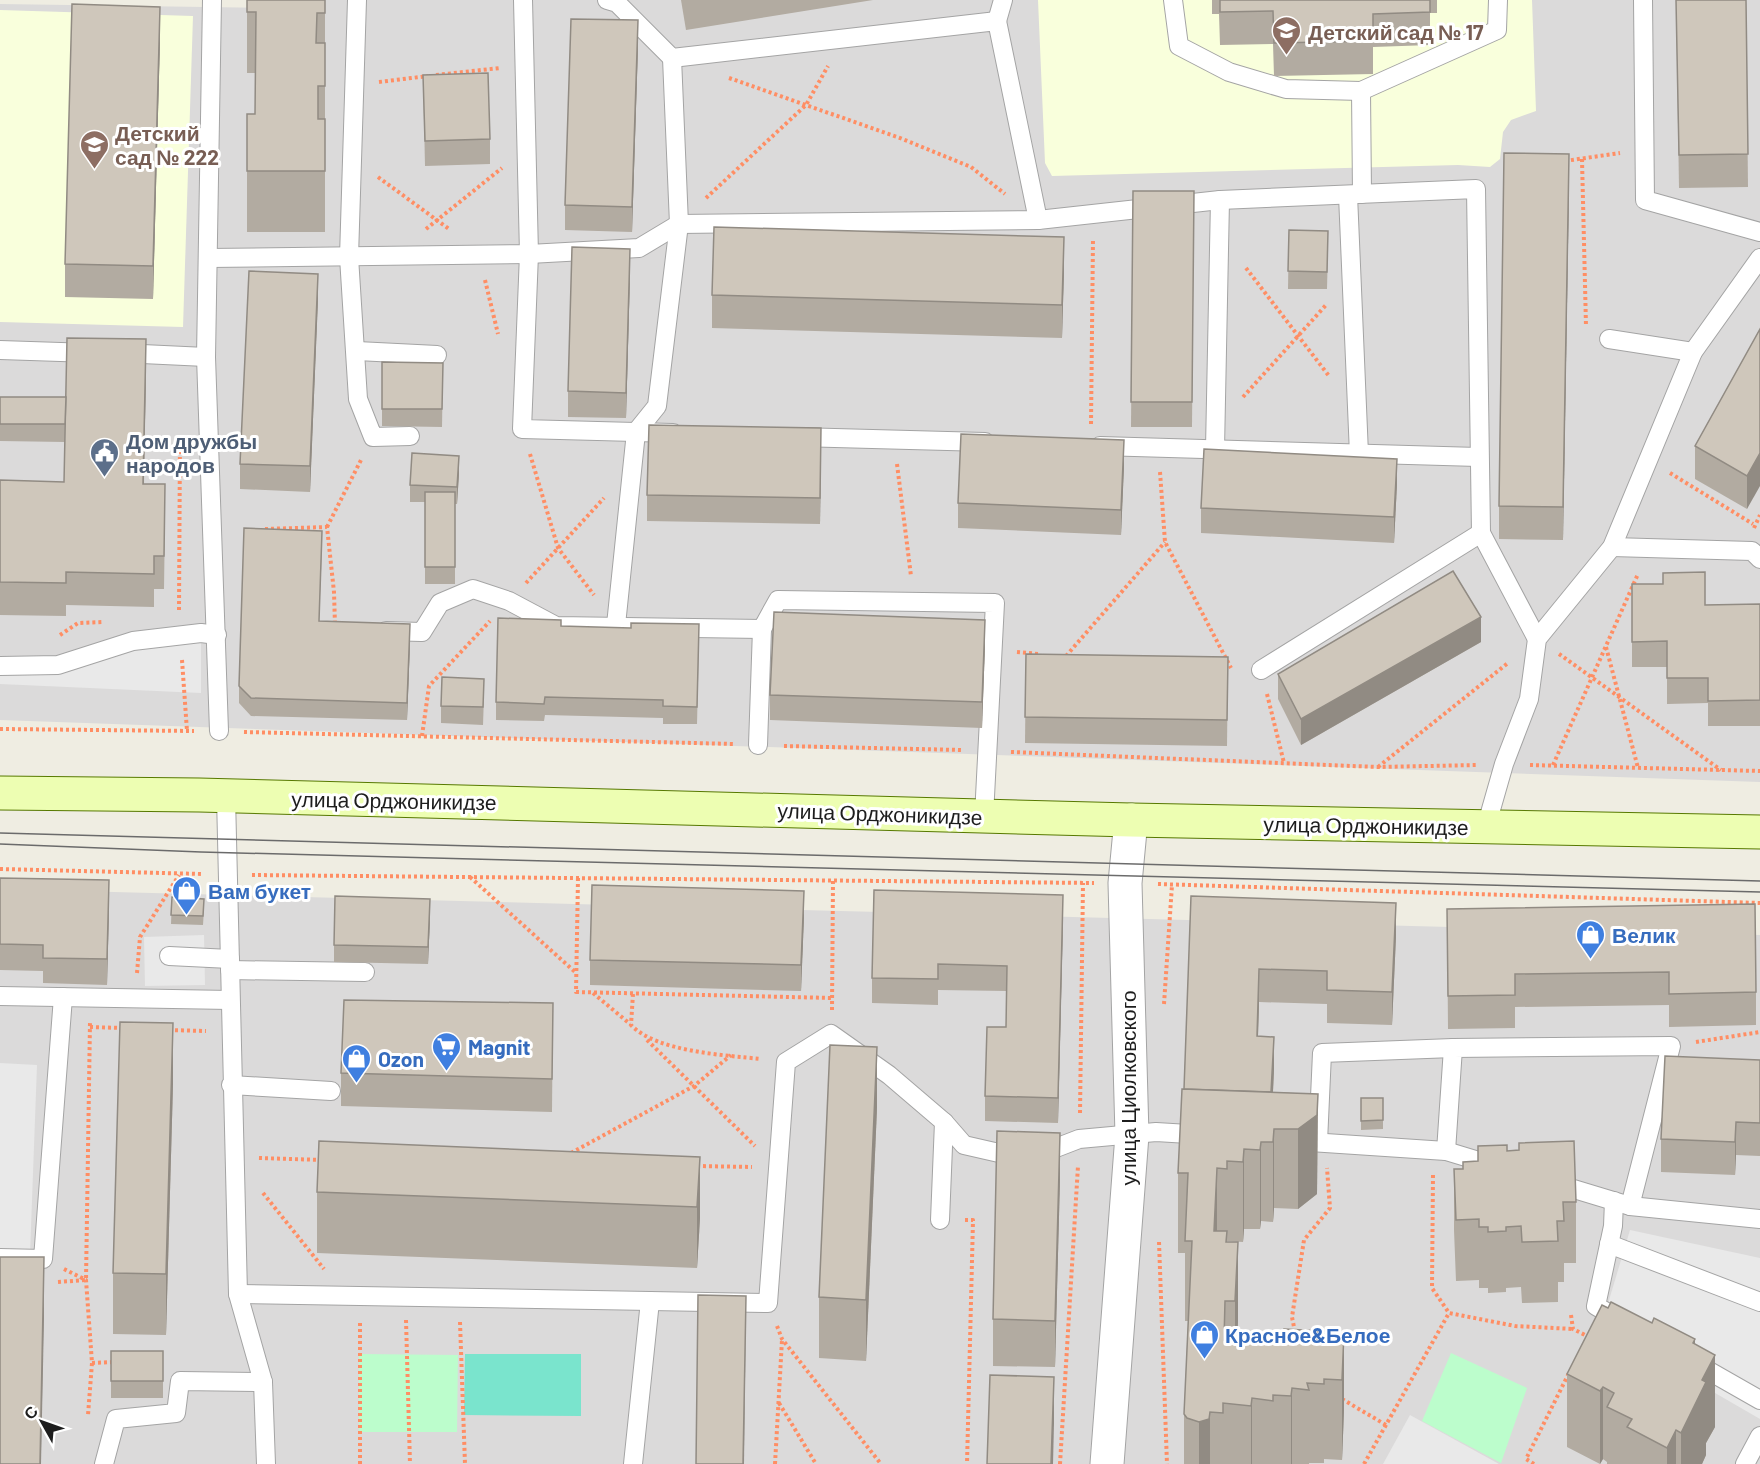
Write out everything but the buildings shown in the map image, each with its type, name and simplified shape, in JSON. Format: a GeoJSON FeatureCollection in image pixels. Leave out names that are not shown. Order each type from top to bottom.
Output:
{"type":"FeatureCollection","features":[{"type":"Feature","properties":{"kind":"main road","name":"улица Орджоникидзе"},"geometry":{"type":"LineString","coordinates":[[0,794],[226,796],[1131,820],[1760,832]]}},
{"type":"Feature","properties":{"kind":"street","name":"улица Циолковского"},"geometry":{"type":"LineString","coordinates":[[1107,1464],[1132,1135],[1125,884],[1131,820]]}},
{"type":"Feature","properties":{"kind":"lane"},"geometry":{"type":"LineString","coordinates":[[212,0],[206,357],[219,731]]}},
{"type":"Feature","properties":{"kind":"lane"},"geometry":{"type":"LineString","coordinates":[[357,0],[349,257],[357,351],[358,399],[373,437],[410,436]]}},
{"type":"Feature","properties":{"kind":"lane"},"geometry":{"type":"LineString","coordinates":[[523,0],[529,254],[522,429],[695,434]]}},
{"type":"Feature","properties":{"kind":"lane"},"geometry":{"type":"LineString","coordinates":[[607,0],[617,3],[672,58],[679,224],[657,406],[636,432],[616,625]]}},
{"type":"Feature","properties":{"kind":"lane"},"geometry":{"type":"LineString","coordinates":[[1003,0],[997,21],[1038,220]]}},
{"type":"Feature","properties":{"kind":"lane"},"geometry":{"type":"LineString","coordinates":[[1173,0],[1179,46],[1229,72],[1286,89],[1361,91],[1497,30],[1498,0]]}},
{"type":"Feature","properties":{"kind":"lane"},"geometry":{"type":"LineString","coordinates":[[1643,0],[1645,201],[1760,232]]}},
{"type":"Feature","properties":{"kind":"lane"},"geometry":{"type":"LineString","coordinates":[[672,58],[997,21]]}},
{"type":"Feature","properties":{"kind":"lane"},"geometry":{"type":"LineString","coordinates":[[1359,454],[1352,277],[1361,91]]}},
{"type":"Feature","properties":{"kind":"lane"},"geometry":{"type":"LineString","coordinates":[[208,258],[529,254],[639,248],[679,224],[1038,220],[1220,200],[1476,189],[1478,457],[1481,533],[1537,639]]}},
{"type":"Feature","properties":{"kind":"lane"},"geometry":{"type":"LineString","coordinates":[[1215,449],[1220,200]]}},
{"type":"Feature","properties":{"kind":"lane"},"geometry":{"type":"LineString","coordinates":[[1486,827],[1504,764],[1529,699],[1537,639],[1612,547],[1693,352],[1760,258]]}},
{"type":"Feature","properties":{"kind":"lane"},"geometry":{"type":"LineString","coordinates":[[1609,339],[1693,352]]}},
{"type":"Feature","properties":{"kind":"lane"},"geometry":{"type":"LineString","coordinates":[[0,350],[206,357]]}},
{"type":"Feature","properties":{"kind":"lane"},"geometry":{"type":"LineString","coordinates":[[357,351],[436,355]]}},
{"type":"Feature","properties":{"kind":"lane"},"geometry":{"type":"LineString","coordinates":[[777,436],[998,443]]}},
{"type":"Feature","properties":{"kind":"lane"},"geometry":{"type":"LineString","coordinates":[[1085,445],[1478,457]]}},
{"type":"Feature","properties":{"kind":"lane"},"geometry":{"type":"LineString","coordinates":[[1261,670],[1481,533]]}},
{"type":"Feature","properties":{"kind":"lane"},"geometry":{"type":"LineString","coordinates":[[1612,547],[1752,551],[1760,559]]}},
{"type":"Feature","properties":{"kind":"lane"},"geometry":{"type":"LineString","coordinates":[[335,628],[422,632],[440,603],[473,589],[509,601],[556,626],[762,628]]}},
{"type":"Feature","properties":{"kind":"lane"},"geometry":{"type":"LineString","coordinates":[[758,745],[762,628],[778,600],[995,603],[984,816]]}},
{"type":"Feature","properties":{"kind":"lane"},"geometry":{"type":"LineString","coordinates":[[0,666],[58,665],[133,641],[217,635]]}},
{"type":"Feature","properties":{"kind":"lane"},"geometry":{"type":"LineString","coordinates":[[226,796],[231,1085],[238,1294],[263,1382],[266,1464]]}},
{"type":"Feature","properties":{"kind":"lane"},"geometry":{"type":"LineString","coordinates":[[169,956],[230,964],[365,972]]}},
{"type":"Feature","properties":{"kind":"lane"},"geometry":{"type":"LineString","coordinates":[[0,996],[230,1000]]}},
{"type":"Feature","properties":{"kind":"lane"},"geometry":{"type":"LineString","coordinates":[[0,1258],[44,1259],[63,997]]}},
{"type":"Feature","properties":{"kind":"lane"},"geometry":{"type":"LineString","coordinates":[[238,1294],[768,1303],[786,1062],[831,1034],[889,1075],[944,1122],[964,1144],[999,1153],[1048,1151],[1079,1139],[1156,1132],[1225,1136]]}},
{"type":"Feature","properties":{"kind":"lane"},"geometry":{"type":"LineString","coordinates":[[1322,1143],[1322,1053],[1453,1048],[1671,1046],[1609,1244],[1596,1306],[1637,1330]]}},
{"type":"Feature","properties":{"kind":"lane"},"geometry":{"type":"LineString","coordinates":[[1440,1150],[1453,1048]]}},
{"type":"Feature","properties":{"kind":"lane"},"geometry":{"type":"LineString","coordinates":[[231,1085],[331,1090]]}},
{"type":"Feature","properties":{"kind":"lane"},"geometry":{"type":"LineString","coordinates":[[940,1220],[944,1122]]}},
{"type":"Feature","properties":{"kind":"lane"},"geometry":{"type":"LineString","coordinates":[[1271,1139],[1440,1150],[1622,1204],[1760,1219]]}},
{"type":"Feature","properties":{"kind":"lane"},"geometry":{"type":"LineString","coordinates":[[1609,1244],[1760,1302]]}},
{"type":"Feature","properties":{"kind":"lane"},"geometry":{"type":"LineString","coordinates":[[633,1464],[650,1301]]}},
{"type":"Feature","properties":{"kind":"lane"},"geometry":{"type":"LineString","coordinates":[[1678,1353],[1760,1400]]}},
{"type":"Feature","properties":{"kind":"lane"},"geometry":{"type":"LineString","coordinates":[[104,1464],[116,1419],[176,1413],[180,1381],[263,1382]]}},
{"type":"Feature","properties":{"kind":"lane"},"geometry":{"type":"LineString","coordinates":[[1744,1464],[1760,1436]]}},
{"type":"Feature","properties":{"kind":"path"},"geometry":{"type":"LineString","coordinates":[[679,224],[806,105],[844,39]]}},
{"type":"Feature","properties":{"kind":"path"},"geometry":{"type":"LineString","coordinates":[[354,84],[524,66]]}},
{"type":"Feature","properties":{"kind":"path"},"geometry":{"type":"LineString","coordinates":[[727,78],[900,138],[971,167],[1038,220]]}},
{"type":"Feature","properties":{"kind":"path"},"geometry":{"type":"LineString","coordinates":[[392,256],[526,149]]}},
{"type":"Feature","properties":{"kind":"path"},"geometry":{"type":"LineString","coordinates":[[1562,161],[1644,150]]}},
{"type":"Feature","properties":{"kind":"path"},"geometry":{"type":"LineString","coordinates":[[1582,159],[1587,334],[1609,339]]}},
{"type":"Feature","properties":{"kind":"path"},"geometry":{"type":"LineString","coordinates":[[1085,445],[1093,214]]}},
{"type":"Feature","properties":{"kind":"path"},"geometry":{"type":"LineString","coordinates":[[1219,235],[1357,412]]}},
{"type":"Feature","properties":{"kind":"path"},"geometry":{"type":"LineString","coordinates":[[1216,426],[1352,277]]}},
{"type":"Feature","properties":{"kind":"path"},"geometry":{"type":"LineString","coordinates":[[0,729],[187,731],[180,636],[180,424]]}},
{"type":"Feature","properties":{"kind":"path"},"geometry":{"type":"LineString","coordinates":[[335,628],[334,592],[327,527],[373,437]]}},
{"type":"Feature","properties":{"kind":"path"},"geometry":{"type":"LineString","coordinates":[[894,440],[915,602]]}},
{"type":"Feature","properties":{"kind":"path"},"geometry":{"type":"LineString","coordinates":[[1158,448],[1165,542],[1231,668]]}},
{"type":"Feature","properties":{"kind":"path"},"geometry":{"type":"LineString","coordinates":[[1648,460],[1754,525]]}},
{"type":"Feature","properties":{"kind":"path"},"geometry":{"type":"LineString","coordinates":[[213,531],[327,527]]}},
{"type":"Feature","properties":{"kind":"path"},"geometry":{"type":"LineString","coordinates":[[1066,656],[1165,542]]}},
{"type":"Feature","properties":{"kind":"path"},"geometry":{"type":"LineString","coordinates":[[1553,765],[1650,548]]}},
{"type":"Feature","properties":{"kind":"path"},"geometry":{"type":"LineString","coordinates":[[57,638],[78,623],[112,622]]}},
{"type":"Feature","properties":{"kind":"path"},"geometry":{"type":"LineString","coordinates":[[1377,767],[1537,639],[1593,676],[1721,770]]}},
{"type":"Feature","properties":{"kind":"path"},"geometry":{"type":"LineString","coordinates":[[1606,646],[1638,768]]}},
{"type":"Feature","properties":{"kind":"path"},"geometry":{"type":"LineString","coordinates":[[992,651],[1045,654]]}},
{"type":"Feature","properties":{"kind":"path"},"geometry":{"type":"LineString","coordinates":[[1055,655],[1078,657]]}},
{"type":"Feature","properties":{"kind":"path"},"geometry":{"type":"LineString","coordinates":[[1219,667],[1261,670],[1284,763]]}},
{"type":"Feature","properties":{"kind":"path"},"geometry":{"type":"LineString","coordinates":[[0,869],[179,874],[1083,883],[1760,903]]}},
{"type":"Feature","properties":{"kind":"path"},"geometry":{"type":"LineString","coordinates":[[134,998],[140,937],[179,874]]}},
{"type":"Feature","properties":{"kind":"path"},"geometry":{"type":"LineString","coordinates":[[470,877],[576,973]]}},
{"type":"Feature","properties":{"kind":"path"},"geometry":{"type":"LineString","coordinates":[[578,878],[576,992],[832,998]]}},
{"type":"Feature","properties":{"kind":"path"},"geometry":{"type":"LineString","coordinates":[[831,1034],[833,881]]}},
{"type":"Feature","properties":{"kind":"path"},"geometry":{"type":"LineString","coordinates":[[1060,1464],[1079,1139],[1083,883]]}},
{"type":"Feature","properties":{"kind":"path"},"geometry":{"type":"LineString","coordinates":[[593,993],[646,1039],[777,1168]]}},
{"type":"Feature","properties":{"kind":"path"},"geometry":{"type":"LineString","coordinates":[[631,1025],[633,993]]}},
{"type":"Feature","properties":{"kind":"path"},"geometry":{"type":"LineString","coordinates":[[90,1027],[125,1028]]}},
{"type":"Feature","properties":{"kind":"path"},"geometry":{"type":"LineString","coordinates":[[160,1029],[230,1031]]}},
{"type":"Feature","properties":{"kind":"path"},"geometry":{"type":"LineString","coordinates":[[1671,1046],[1760,1032]]}},
{"type":"Feature","properties":{"kind":"path"},"geometry":{"type":"LineString","coordinates":[[646,1039],[731,1056],[786,1062]]}},
{"type":"Feature","properties":{"kind":"path"},"geometry":{"type":"LineString","coordinates":[[562,1158],[694,1086],[731,1056]]}},
{"type":"Feature","properties":{"kind":"path"},"geometry":{"type":"LineString","coordinates":[[1297,1341],[1292,1317],[1304,1240],[1330,1208],[1322,1143]]}},
{"type":"Feature","properties":{"kind":"path"},"geometry":{"type":"LineString","coordinates":[[1440,1150],[1432,1288],[1449,1313],[1515,1326],[1573,1329],[1597,1341]]}},
{"type":"Feature","properties":{"kind":"path"},"geometry":{"type":"LineString","coordinates":[[234,1158],[332,1160]]}},
{"type":"Feature","properties":{"kind":"path"},"geometry":{"type":"LineString","coordinates":[[234,1158],[353,1296],[360,1464]]}},
{"type":"Feature","properties":{"kind":"path"},"geometry":{"type":"LineString","coordinates":[[694,1166],[777,1168]]}},
{"type":"Feature","properties":{"kind":"path"},"geometry":{"type":"LineString","coordinates":[[940,1220],[973,1220],[968,1464]]}},
{"type":"Feature","properties":{"kind":"path"},"geometry":{"type":"LineString","coordinates":[[44,1259],[86,1280],[92,1363],[116,1362]]}},
{"type":"Feature","properties":{"kind":"path"},"geometry":{"type":"LineString","coordinates":[[406,1297],[410,1464]]}},
{"type":"Feature","properties":{"kind":"path"},"geometry":{"type":"LineString","coordinates":[[460,1298],[465,1464]]}},
{"type":"Feature","properties":{"kind":"path"},"geometry":{"type":"LineString","coordinates":[[1569,1308],[1573,1329]]}},
{"type":"Feature","properties":{"kind":"path"},"geometry":{"type":"LineString","coordinates":[[1364,1464],[1449,1313]]}},
{"type":"Feature","properties":{"kind":"path"},"geometry":{"type":"LineString","coordinates":[[1582,1346],[1587,1336]]}},
{"type":"Feature","properties":{"kind":"path"},"geometry":{"type":"LineString","coordinates":[[776,1464],[782,1339],[881,1464]]}},
{"type":"Feature","properties":{"kind":"path"},"geometry":{"type":"LineString","coordinates":[[1534,1464],[1526,1459],[1572,1367]]}},
{"type":"Feature","properties":{"kind":"path"},"geometry":{"type":"LineString","coordinates":[[1335,1394],[1386,1425]]}},
{"type":"Feature","properties":{"kind":"path"},"geometry":{"type":"LineString","coordinates":[[779,1402],[816,1464]]}},
{"type":"Feature","properties":{"kind":"shaded area"},"geometry":{"type":"Polygon","coordinates":[[[277,0],[1760,0],[1760,782],[0,720],[0,4],[276,8],[277,0]]]}},
{"type":"Feature","properties":{"kind":"shaded area","name":"Детский сад № 17"},"geometry":{"type":"Polygon","coordinates":[[[1038,0],[1532,0],[1536,111],[1511,120],[1503,132],[1500,159],[1490,167],[1458,165],[1052,176],[1045,163],[1038,0]]]}},
{"type":"Feature","properties":{"kind":"shaded area","name":"Детский сад № 222"},"geometry":{"type":"Polygon","coordinates":[[[0,10],[193,16],[183,327],[0,322],[0,10]]]}},
{"type":"Feature","properties":{"kind":"shaded area"},"geometry":{"type":"Polygon","coordinates":[[[201,633],[201,693],[0,684],[0,666],[201,633]]]}},
{"type":"Feature","properties":{"kind":"shaded area"},"geometry":{"type":"Polygon","coordinates":[[[0,889],[1760,935],[1760,1464],[0,1464],[0,889]]]}},
{"type":"Feature","properties":{"kind":"shaded area"},"geometry":{"type":"Polygon","coordinates":[[[204,935],[205,985],[145,986],[144,937],[204,935]]]}},
{"type":"Feature","properties":{"kind":"shaded area"},"geometry":{"type":"Polygon","coordinates":[[[0,1063],[37,1065],[30,1254],[0,1253],[0,1063]]]}},
{"type":"Feature","properties":{"kind":"shaded area"},"geometry":{"type":"Polygon","coordinates":[[[1630,1230],[1760,1258],[1760,1419],[1601,1327],[1630,1230]]]}},
{"type":"Feature","properties":{"kind":"shaded area"},"geometry":{"type":"Polygon","coordinates":[[[465,1354],[581,1354],[581,1416],[464,1415],[465,1354]]]}},
{"type":"Feature","properties":{"kind":"shaded area"},"geometry":{"type":"Polygon","coordinates":[[[1410,1415],[1499,1464],[1383,1464],[1410,1415]]]}},
{"type":"Feature","properties":{"kind":"green space"},"geometry":{"type":"Polygon","coordinates":[[[1451,1353],[1527,1388],[1501,1463],[1422,1421],[1451,1353]]]}},
{"type":"Feature","properties":{"kind":"green space"},"geometry":{"type":"Polygon","coordinates":[[[359,1354],[458,1355],[457,1432],[359,1432],[359,1354]]]}},
{"type":"Feature","properties":{"kind":"tram line"},"geometry":{"type":"LineString","coordinates":[[0,833],[1760,881]]}},
{"type":"Feature","properties":{"kind":"tram line"},"geometry":{"type":"LineString","coordinates":[[0,844],[201,852],[1760,892]]}},
{"type":"Feature","properties":{"kind":"place","name":"Детский сад № 17"},"geometry":{"type":"Point","coordinates":[1287,56]}},
{"type":"Feature","properties":{"kind":"place","name":"Детский сад № 222"},"geometry":{"type":"Point","coordinates":[94,170]}},
{"type":"Feature","properties":{"kind":"place","name":"Дом дружбы народов"},"geometry":{"type":"Point","coordinates":[105,478]}},
{"type":"Feature","properties":{"kind":"place","name":"Вам букет"},"geometry":{"type":"Point","coordinates":[187,916]}},
{"type":"Feature","properties":{"kind":"place","name":"Велик"},"geometry":{"type":"Point","coordinates":[1591,960]}},
{"type":"Feature","properties":{"kind":"place","name":"Magnit"},"geometry":{"type":"Point","coordinates":[447,1072]}},
{"type":"Feature","properties":{"kind":"place","name":"Ozon"},"geometry":{"type":"Point","coordinates":[357,1084]}},
{"type":"Feature","properties":{"kind":"place","name":"Красное&Белое"},"geometry":{"type":"Point","coordinates":[1204,1360]}}]}
